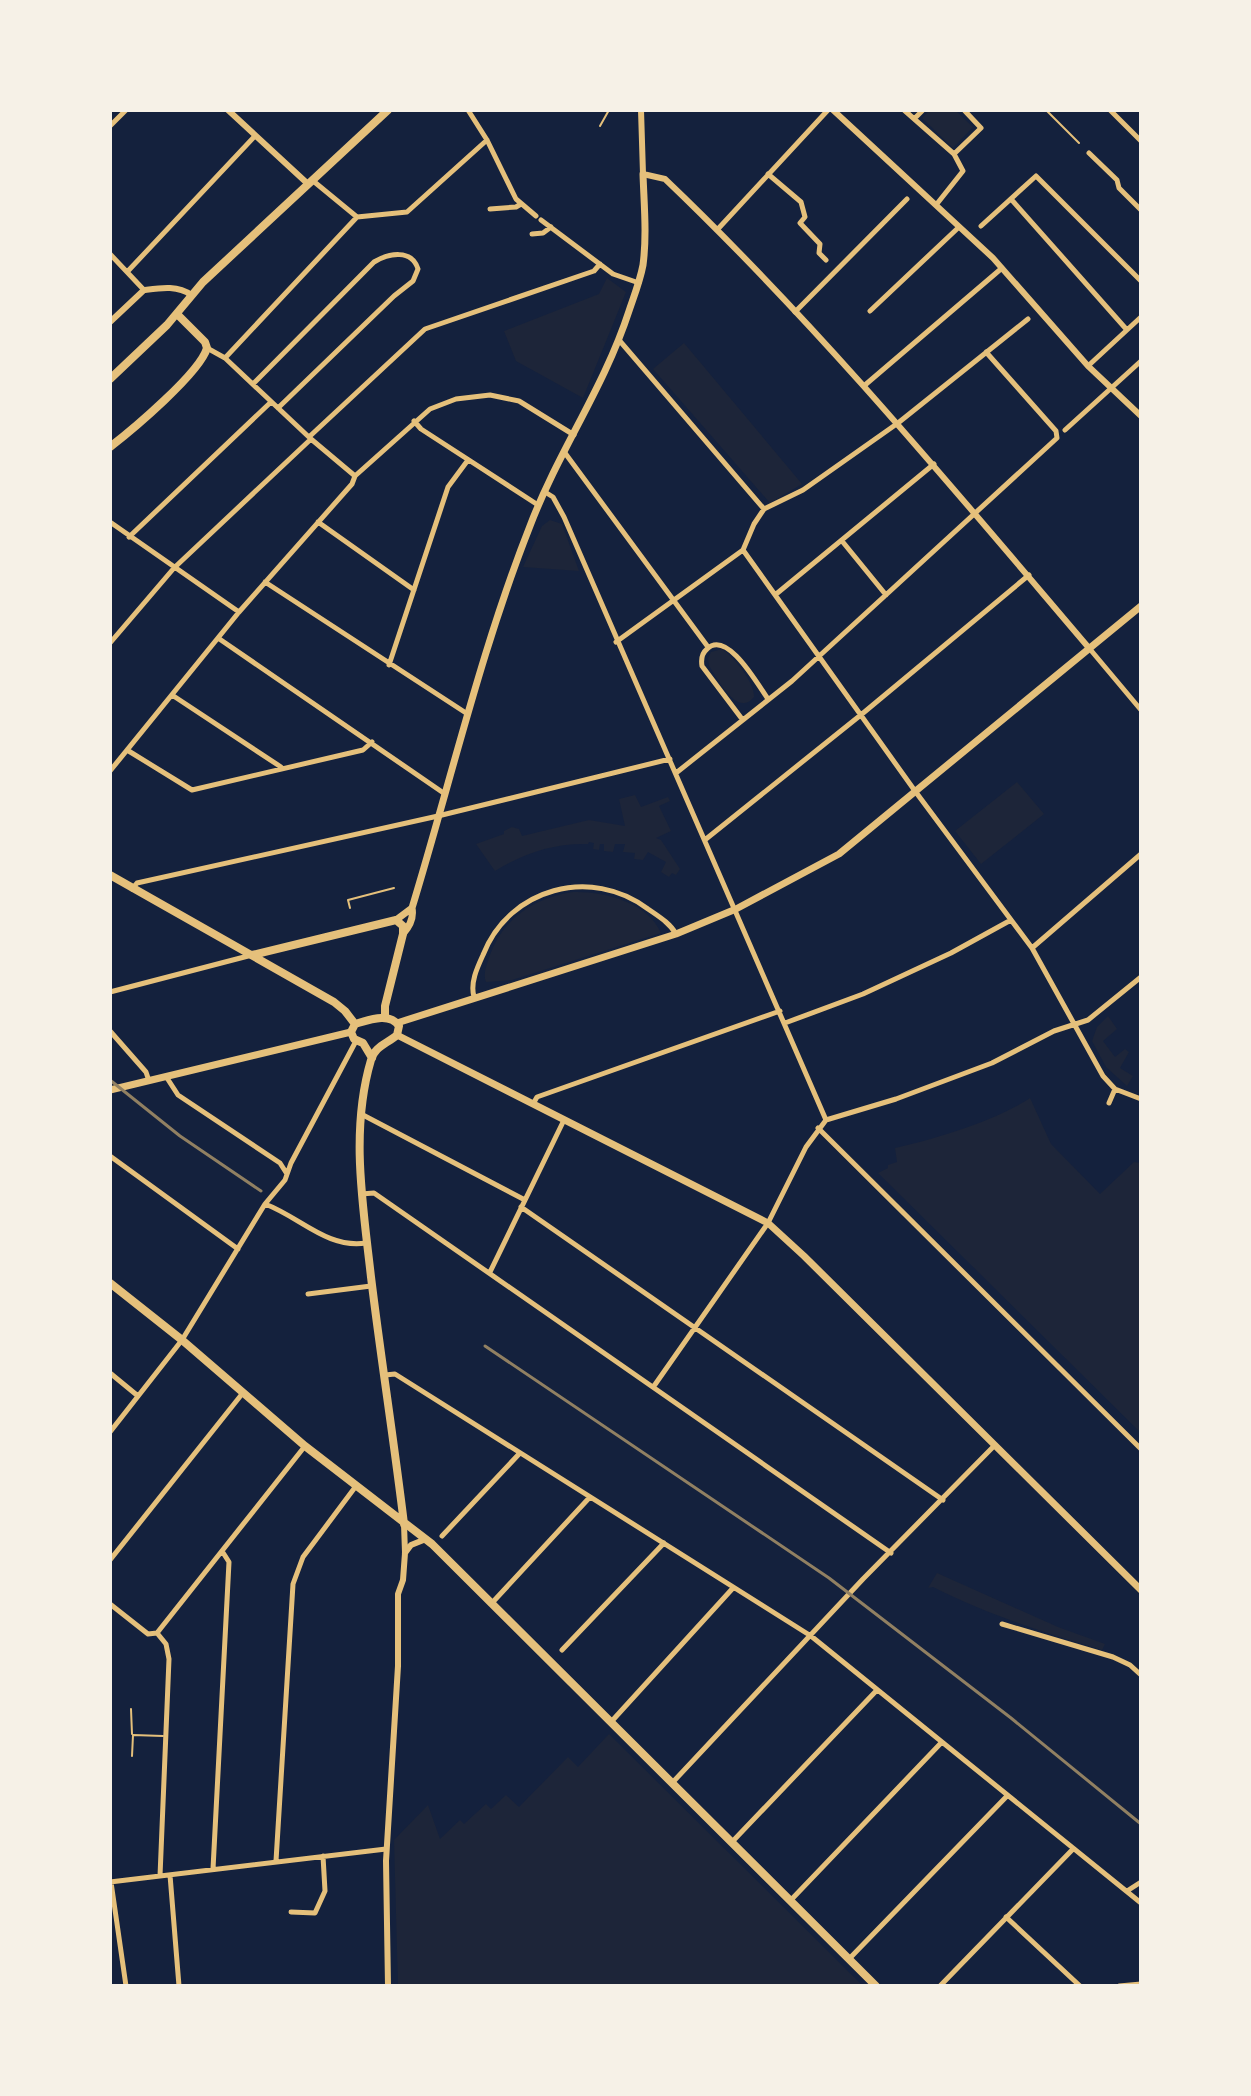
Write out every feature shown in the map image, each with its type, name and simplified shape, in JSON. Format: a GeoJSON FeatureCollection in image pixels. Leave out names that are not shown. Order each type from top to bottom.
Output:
{"type":"FeatureCollection","features":[{"type":"Feature","properties":{"kind":"main road"},"geometry":{"type":"LineString","coordinates":[[110,379],[177,314],[191,295],[388,110]]}},
{"type":"Feature","properties":{"kind":"main road"},"geometry":{"type":"LineString","coordinates":[[403,934],[409,928],[466,713],[503,598],[538,505],[619,340],[639,283],[644,250],[643,174]]}},
{"type":"Feature","properties":{"kind":"main road"},"geometry":{"type":"LineString","coordinates":[[110,447],[204,357],[207,348],[177,314]]}},
{"type":"Feature","properties":{"kind":"main road"},"geometry":{"type":"LineString","coordinates":[[397,1023],[676,934],[736,909],[839,854],[1141,606]]}},
{"type":"Feature","properties":{"kind":"main road"},"geometry":{"type":"LineString","coordinates":[[110,875],[334,1002],[345,1011],[356,1035],[372,1058]]}},
{"type":"Feature","properties":{"kind":"main road"},"geometry":{"type":"LineString","coordinates":[[252,955],[275,951],[353,925],[396,920],[412,908]]}},
{"type":"Feature","properties":{"kind":"main road"},"geometry":{"type":"LineString","coordinates":[[385,1018],[385,1006],[403,934],[403,926],[396,920]]}},
{"type":"Feature","properties":{"kind":"main road"},"geometry":{"type":"LineString","coordinates":[[272,967],[271,958],[275,951]]}},
{"type":"Feature","properties":{"kind":"main road"},"geometry":{"type":"LineString","coordinates":[[110,1090],[356,1035],[385,1018],[397,1023]]}},
{"type":"Feature","properties":{"kind":"main road"},"geometry":{"type":"LineString","coordinates":[[397,1023],[397,1035]]}},
{"type":"Feature","properties":{"kind":"main road"},"geometry":{"type":"LineString","coordinates":[[356,1035],[387,1041]]}},
{"type":"Feature","properties":{"kind":"main road"},"geometry":{"type":"LineString","coordinates":[[397,1035],[768,1223],[1141,1590]]}},
{"type":"Feature","properties":{"kind":"main road"},"geometry":{"type":"LineString","coordinates":[[397,1035],[372,1058],[359,1156],[372,1286],[404,1524]]}},
{"type":"Feature","properties":{"kind":"main road"},"geometry":{"type":"LineString","coordinates":[[110,1283],[182,1340],[305,1446],[426,1539],[876,1986]]}},
{"type":"Feature","properties":{"kind":"street"},"geometry":{"type":"LineString","coordinates":[[110,126],[126,110]]}},
{"type":"Feature","properties":{"kind":"street"},"geometry":{"type":"LineString","coordinates":[[228,110],[310,182],[357,217]]}},
{"type":"Feature","properties":{"kind":"street"},"geometry":{"type":"LineString","coordinates":[[468,110],[521,204],[613,274],[639,283]]}},
{"type":"Feature","properties":{"kind":"street"},"geometry":{"type":"LineString","coordinates":[[641,110],[643,174],[665,179],[865,385],[1141,710]]}},
{"type":"Feature","properties":{"kind":"street"},"geometry":{"type":"LineString","coordinates":[[717,230],[831,110],[1002,268],[1088,366],[1141,416]]}},
{"type":"Feature","properties":{"kind":"street"},"geometry":{"type":"LineString","coordinates":[[904,110],[954,154],[963,171],[936,205]]}},
{"type":"Feature","properties":{"kind":"street"},"geometry":{"type":"LineString","coordinates":[[915,118],[923,110]]}},
{"type":"Feature","properties":{"kind":"street"},"geometry":{"type":"LineString","coordinates":[[954,154],[981,128],[964,110]]}},
{"type":"Feature","properties":{"kind":"street"},"geometry":{"type":"LineString","coordinates":[[1110,110],[1141,141]]}},
{"type":"Feature","properties":{"kind":"street"},"geometry":{"type":"LineString","coordinates":[[128,271],[129,266],[255,136]]}},
{"type":"Feature","properties":{"kind":"street"},"geometry":{"type":"LineString","coordinates":[[225,358],[357,217],[407,212],[487,140]]}},
{"type":"Feature","properties":{"kind":"street"},"geometry":{"type":"LineString","coordinates":[[1089,153],[1117,180],[1119,188],[1141,210]]}},
{"type":"Feature","properties":{"kind":"street"},"geometry":{"type":"LineString","coordinates":[[768,174],[801,202],[805,217],[800,223],[820,244],[819,253],[826,260]]}},
{"type":"Feature","properties":{"kind":"street"},"geometry":{"type":"LineString","coordinates":[[981,226],[1036,176],[1141,281]]}},
{"type":"Feature","properties":{"kind":"street"},"geometry":{"type":"LineString","coordinates":[[795,313],[834,268],[907,199]]}},
{"type":"Feature","properties":{"kind":"street"},"geometry":{"type":"LineString","coordinates":[[1011,199],[1127,330]]}},
{"type":"Feature","properties":{"kind":"street"},"geometry":{"type":"LineString","coordinates":[[490,209],[521,204]]}},
{"type":"Feature","properties":{"kind":"street"},"geometry":{"type":"LineString","coordinates":[[532,234],[543,233],[551,227]]}},
{"type":"Feature","properties":{"kind":"street"},"geometry":{"type":"LineString","coordinates":[[870,311],[959,227]]}},
{"type":"Feature","properties":{"kind":"street"},"geometry":{"type":"LineString","coordinates":[[110,254],[144,290]]}},
{"type":"Feature","properties":{"kind":"street"},"geometry":{"type":"LineString","coordinates":[[253,384],[378,259],[389,255],[407,255],[415,261],[418,273],[413,281],[278,408]]}},
{"type":"Feature","properties":{"kind":"street"},"geometry":{"type":"LineString","coordinates":[[110,643],[174,568],[425,329],[594,271],[600,264]]}},
{"type":"Feature","properties":{"kind":"street"},"geometry":{"type":"LineString","coordinates":[[865,385],[1002,268]]}},
{"type":"Feature","properties":{"kind":"street"},"geometry":{"type":"LineString","coordinates":[[110,322],[144,290],[176,288],[184,289],[191,295]]}},
{"type":"Feature","properties":{"kind":"street"},"geometry":{"type":"LineString","coordinates":[[1088,366],[1141,317]]}},
{"type":"Feature","properties":{"kind":"street"},"geometry":{"type":"LineString","coordinates":[[616,642],[743,550],[764,509],[803,490],[898,423],[1028,319]]}},
{"type":"Feature","properties":{"kind":"street"},"geometry":{"type":"LineString","coordinates":[[619,340],[764,509]]}},
{"type":"Feature","properties":{"kind":"street"},"geometry":{"type":"LineString","coordinates":[[207,348],[225,358],[355,476]]}},
{"type":"Feature","properties":{"kind":"street"},"geometry":{"type":"LineString","coordinates":[[676,773],[819,656],[1059,434],[986,352]]}},
{"type":"Feature","properties":{"kind":"street"},"geometry":{"type":"LineString","coordinates":[[1065,430],[1141,361]]}},
{"type":"Feature","properties":{"kind":"street"},"geometry":{"type":"LineString","coordinates":[[110,771],[239,612],[352,484],[355,476],[430,409],[456,399],[490,395],[519,401],[574,435]]}},
{"type":"Feature","properties":{"kind":"street"},"geometry":{"type":"LineString","coordinates":[[1133,408],[1141,401]]}},
{"type":"Feature","properties":{"kind":"street"},"geometry":{"type":"LineString","coordinates":[[129,537],[271,402]]}},
{"type":"Feature","properties":{"kind":"street"},"geometry":{"type":"LineString","coordinates":[[414,421],[421,429],[538,505]]}},
{"type":"Feature","properties":{"kind":"street"},"geometry":{"type":"LineString","coordinates":[[565,453],[708,647]]}},
{"type":"Feature","properties":{"kind":"street"},"geometry":{"type":"LineString","coordinates":[[389,665],[448,487],[468,460]]}},
{"type":"Feature","properties":{"kind":"street"},"geometry":{"type":"LineString","coordinates":[[775,595],[934,464]]}},
{"type":"Feature","properties":{"kind":"street"},"geometry":{"type":"LineString","coordinates":[[545,492],[553,497],[564,517],[826,1120]]}},
{"type":"Feature","properties":{"kind":"street"},"geometry":{"type":"LineString","coordinates":[[110,522],[239,612]]}},
{"type":"Feature","properties":{"kind":"street"},"geometry":{"type":"LineString","coordinates":[[318,522],[414,590]]}},
{"type":"Feature","properties":{"kind":"street"},"geometry":{"type":"LineString","coordinates":[[842,541],[886,595]]}},
{"type":"Feature","properties":{"kind":"street"},"geometry":{"type":"LineString","coordinates":[[743,550],[915,791],[1032,948],[1103,1076],[1115,1089],[1141,1099]]}},
{"type":"Feature","properties":{"kind":"street"},"geometry":{"type":"LineString","coordinates":[[706,839],[1029,575]]}},
{"type":"Feature","properties":{"kind":"street"},"geometry":{"type":"LineString","coordinates":[[265,582],[466,713]]}},
{"type":"Feature","properties":{"kind":"street"},"geometry":{"type":"LineString","coordinates":[[218,638],[446,795]]}},
{"type":"Feature","properties":{"kind":"street"},"geometry":{"type":"LineString","coordinates":[[742,719],[704,670],[702,657],[708,647],[718,644],[730,649],[768,699]]}},
{"type":"Feature","properties":{"kind":"street"},"geometry":{"type":"LineString","coordinates":[[172,695],[282,768]]}},
{"type":"Feature","properties":{"kind":"street"},"geometry":{"type":"LineString","coordinates":[[127,750],[192,790],[363,750],[372,742]]}},
{"type":"Feature","properties":{"kind":"street"},"geometry":{"type":"LineString","coordinates":[[132,890],[137,883],[438,816],[670,759]]}},
{"type":"Feature","properties":{"kind":"street"},"geometry":{"type":"LineString","coordinates":[[1032,948],[1141,854]]}},
{"type":"Feature","properties":{"kind":"street"},"geometry":{"type":"LineString","coordinates":[[474,997],[472,989],[477,968],[496,928],[519,906],[548,891],[578,886],[611,890],[647,908],[676,934]]}},
{"type":"Feature","properties":{"kind":"street"},"geometry":{"type":"LineString","coordinates":[[785,1023],[863,994],[951,953],[1011,920]]}},
{"type":"Feature","properties":{"kind":"street"},"geometry":{"type":"LineString","coordinates":[[110,992],[252,955]]}},
{"type":"Feature","properties":{"kind":"street"},"geometry":{"type":"LineString","coordinates":[[654,1386],[768,1223],[818,1128],[826,1120],[896,1099],[977,1069],[1054,1031],[1076,1025],[1096,1014],[1141,977]]}},
{"type":"Feature","properties":{"kind":"street"},"geometry":{"type":"LineString","coordinates":[[533,1104],[537,1097],[780,1011]]}},
{"type":"Feature","properties":{"kind":"street"},"geometry":{"type":"LineString","coordinates":[[110,1031],[146,1072],[149,1082]]}},
{"type":"Feature","properties":{"kind":"street"},"geometry":{"type":"LineString","coordinates":[[110,1432],[182,1340],[265,1204],[287,1175],[356,1035]]}},
{"type":"Feature","properties":{"kind":"street"},"geometry":{"type":"LineString","coordinates":[[167,1078],[178,1095],[280,1163],[287,1175]]}},
{"type":"Feature","properties":{"kind":"street"},"geometry":{"type":"LineString","coordinates":[[1109,1103],[1115,1089]]}},
{"type":"Feature","properties":{"kind":"street"},"geometry":{"type":"LineString","coordinates":[[363,1115],[523,1204],[943,1500]]}},
{"type":"Feature","properties":{"kind":"street"},"geometry":{"type":"LineString","coordinates":[[490,1272],[564,1120]]}},
{"type":"Feature","properties":{"kind":"street"},"geometry":{"type":"LineString","coordinates":[[818,1128],[1141,1449]]}},
{"type":"Feature","properties":{"kind":"street"},"geometry":{"type":"LineString","coordinates":[[110,1156],[238,1249]]}},
{"type":"Feature","properties":{"kind":"street"},"geometry":{"type":"LineString","coordinates":[[361,1194],[374,1193],[891,1553]]}},
{"type":"Feature","properties":{"kind":"street"},"geometry":{"type":"LineString","coordinates":[[265,1204],[332,1240],[352,1244],[367,1242]]}},
{"type":"Feature","properties":{"kind":"street"},"geometry":{"type":"LineString","coordinates":[[308,1294],[372,1286]]}},
{"type":"Feature","properties":{"kind":"street"},"geometry":{"type":"LineString","coordinates":[[110,1373],[138,1396]]}},
{"type":"Feature","properties":{"kind":"street"},"geometry":{"type":"LineString","coordinates":[[385,1375],[395,1374],[811,1636],[1141,1903]]}},
{"type":"Feature","properties":{"kind":"street"},"geometry":{"type":"LineString","coordinates":[[110,1560],[242,1394]]}},
{"type":"Feature","properties":{"kind":"street"},"geometry":{"type":"LineString","coordinates":[[110,1604],[148,1634],[157,1633],[305,1446]]}},
{"type":"Feature","properties":{"kind":"street"},"geometry":{"type":"LineString","coordinates":[[672,1783],[840,1603],[994,1446]]}},
{"type":"Feature","properties":{"kind":"street"},"geometry":{"type":"LineString","coordinates":[[442,1536],[520,1453]]}},
{"type":"Feature","properties":{"kind":"street"},"geometry":{"type":"LineString","coordinates":[[276,1861],[294,1576],[303,1557],[356,1486]]}},
{"type":"Feature","properties":{"kind":"street"},"geometry":{"type":"LineString","coordinates":[[491,1604],[590,1497]]}},
{"type":"Feature","properties":{"kind":"street"},"geometry":{"type":"LineString","coordinates":[[388,1986],[386,1849],[398,1666],[398,1594],[403,1580],[405,1553],[404,1524]]}},
{"type":"Feature","properties":{"kind":"street"},"geometry":{"type":"LineString","coordinates":[[405,1553],[411,1545],[426,1539]]}},
{"type":"Feature","properties":{"kind":"street"},"geometry":{"type":"LineString","coordinates":[[562,1650],[664,1543]]}},
{"type":"Feature","properties":{"kind":"street"},"geometry":{"type":"LineString","coordinates":[[213,1869],[229,1562],[222,1551]]}},
{"type":"Feature","properties":{"kind":"street"},"geometry":{"type":"LineString","coordinates":[[611,1722],[733,1588]]}},
{"type":"Feature","properties":{"kind":"street"},"geometry":{"type":"LineString","coordinates":[[1002,1624],[1113,1657],[1130,1665],[1141,1675]]}},
{"type":"Feature","properties":{"kind":"street"},"geometry":{"type":"LineString","coordinates":[[157,1633],[169,1651],[160,1876]]}},
{"type":"Feature","properties":{"kind":"street"},"geometry":{"type":"LineString","coordinates":[[732,1842],[877,1690]]}},
{"type":"Feature","properties":{"kind":"street"},"geometry":{"type":"LineString","coordinates":[[790,1901],[941,1743]]}},
{"type":"Feature","properties":{"kind":"street"},"geometry":{"type":"LineString","coordinates":[[849,1959],[1007,1796]]}},
{"type":"Feature","properties":{"kind":"street"},"geometry":{"type":"LineString","coordinates":[[126,1986],[110,1882],[386,1849]]}},
{"type":"Feature","properties":{"kind":"street"},"geometry":{"type":"LineString","coordinates":[[940,1986],[1073,1849]]}},
{"type":"Feature","properties":{"kind":"street"},"geometry":{"type":"LineString","coordinates":[[291,1912],[315,1913],[325,1891],[323,1856]]}},
{"type":"Feature","properties":{"kind":"street"},"geometry":{"type":"LineString","coordinates":[[170,1875],[179,1986]]}},
{"type":"Feature","properties":{"kind":"street"},"geometry":{"type":"LineString","coordinates":[[1127,1891],[1141,1882]]}},
{"type":"Feature","properties":{"kind":"street"},"geometry":{"type":"LineString","coordinates":[[1006,1917],[1080,1986]]}},
{"type":"Feature","properties":{"kind":"street"},"geometry":{"type":"LineString","coordinates":[[1119,1986],[1141,1984]]}},
{"type":"Feature","properties":{"kind":"lane"},"geometry":{"type":"LineString","coordinates":[[600,126],[609,110]]}},
{"type":"Feature","properties":{"kind":"lane"},"geometry":{"type":"LineString","coordinates":[[1046,110],[1079,143]]}},
{"type":"Feature","properties":{"kind":"lane"},"geometry":{"type":"LineString","coordinates":[[350,908],[348,900],[394,888]]}},
{"type":"Feature","properties":{"kind":"lane"},"geometry":{"type":"LineString","coordinates":[[131,1709],[132,1756]]}},
{"type":"Feature","properties":{"kind":"lane"},"geometry":{"type":"LineString","coordinates":[[133,1735],[166,1737]]}},
{"type":"Feature","properties":{"kind":"shaded area"},"geometry":{"type":"Polygon","coordinates":[[[930,110],[955,110],[973,127],[953,148],[922,118],[930,110]]]}},
{"type":"Feature","properties":{"kind":"shaded area"},"geometry":{"type":"Polygon","coordinates":[[[607,278],[626,292],[583,398],[516,361],[504,331],[599,294],[607,278]]]}},
{"type":"Feature","properties":{"kind":"shaded area"},"geometry":{"type":"Polygon","coordinates":[[[684,343],[802,484],[770,503],[653,369],[684,343]]]}},
{"type":"Feature","properties":{"kind":"shaded area"},"geometry":{"type":"Polygon","coordinates":[[[550,520],[562,524],[579,571],[523,567],[542,526],[550,520]]]}},
{"type":"Feature","properties":{"kind":"shaded area"},"geometry":{"type":"Polygon","coordinates":[[[722,649],[738,664],[751,685],[754,697],[748,702],[741,703],[728,694],[709,666],[711,652],[722,649]]]}},
{"type":"Feature","properties":{"kind":"shaded area"},"geometry":{"type":"Polygon","coordinates":[[[1017,782],[1044,814],[981,864],[955,831],[1017,782]]]}},
{"type":"Feature","properties":{"kind":"shaded area"},"geometry":{"type":"Polygon","coordinates":[[[635,795],[641,807],[668,797],[670,801],[659,806],[671,831],[656,838],[661,840],[680,869],[676,875],[672,873],[669,877],[661,872],[666,862],[648,852],[643,860],[634,859],[635,853],[623,852],[625,844],[615,844],[613,852],[604,851],[604,844],[600,844],[599,850],[593,849],[594,843],[589,842],[540,850],[495,871],[476,844],[504,834],[512,827],[519,829],[522,836],[589,820],[625,826],[619,799],[635,795]]]}},
{"type":"Feature","properties":{"kind":"shaded area"},"geometry":{"type":"Polygon","coordinates":[[[573,892],[623,900],[646,913],[661,933],[512,980],[486,982],[489,958],[502,932],[511,922],[532,905],[573,892]]]}},
{"type":"Feature","properties":{"kind":"shaded area"},"geometry":{"type":"Polygon","coordinates":[[[1108,1016],[1117,1029],[1103,1041],[1115,1057],[1125,1049],[1129,1052],[1120,1068],[1133,1076],[1127,1086],[1106,1067],[1092,1041],[1097,1027],[1108,1016]]]}},
{"type":"Feature","properties":{"kind":"shaded area"},"geometry":{"type":"Polygon","coordinates":[[[1030,1098],[1051,1144],[1100,1194],[1134,1162],[1141,1163],[1141,1433],[878,1173],[897,1162],[895,1148],[965,1128],[1030,1098]]]}},
{"type":"Feature","properties":{"kind":"shaded area"},"geometry":{"type":"Polygon","coordinates":[[[937,1573],[1058,1627],[1105,1644],[1102,1650],[995,1614],[933,1587],[928,1588],[937,1573]]]}},
{"type":"Feature","properties":{"kind":"shaded area"},"geometry":{"type":"Polygon","coordinates":[[[609,1734],[863,1986],[398,1986],[394,1840],[428,1805],[440,1839],[460,1820],[464,1824],[486,1804],[491,1809],[506,1795],[519,1807],[568,1757],[578,1767],[609,1734]]]}},
{"type":"Feature","properties":{"kind":"railway"},"geometry":{"type":"LineString","coordinates":[[110,1080],[180,1136],[261,1191]]}},
{"type":"Feature","properties":{"kind":"railway"},"geometry":{"type":"LineString","coordinates":[[485,1346],[829,1578],[1011,1718],[1141,1824]]}}]}
